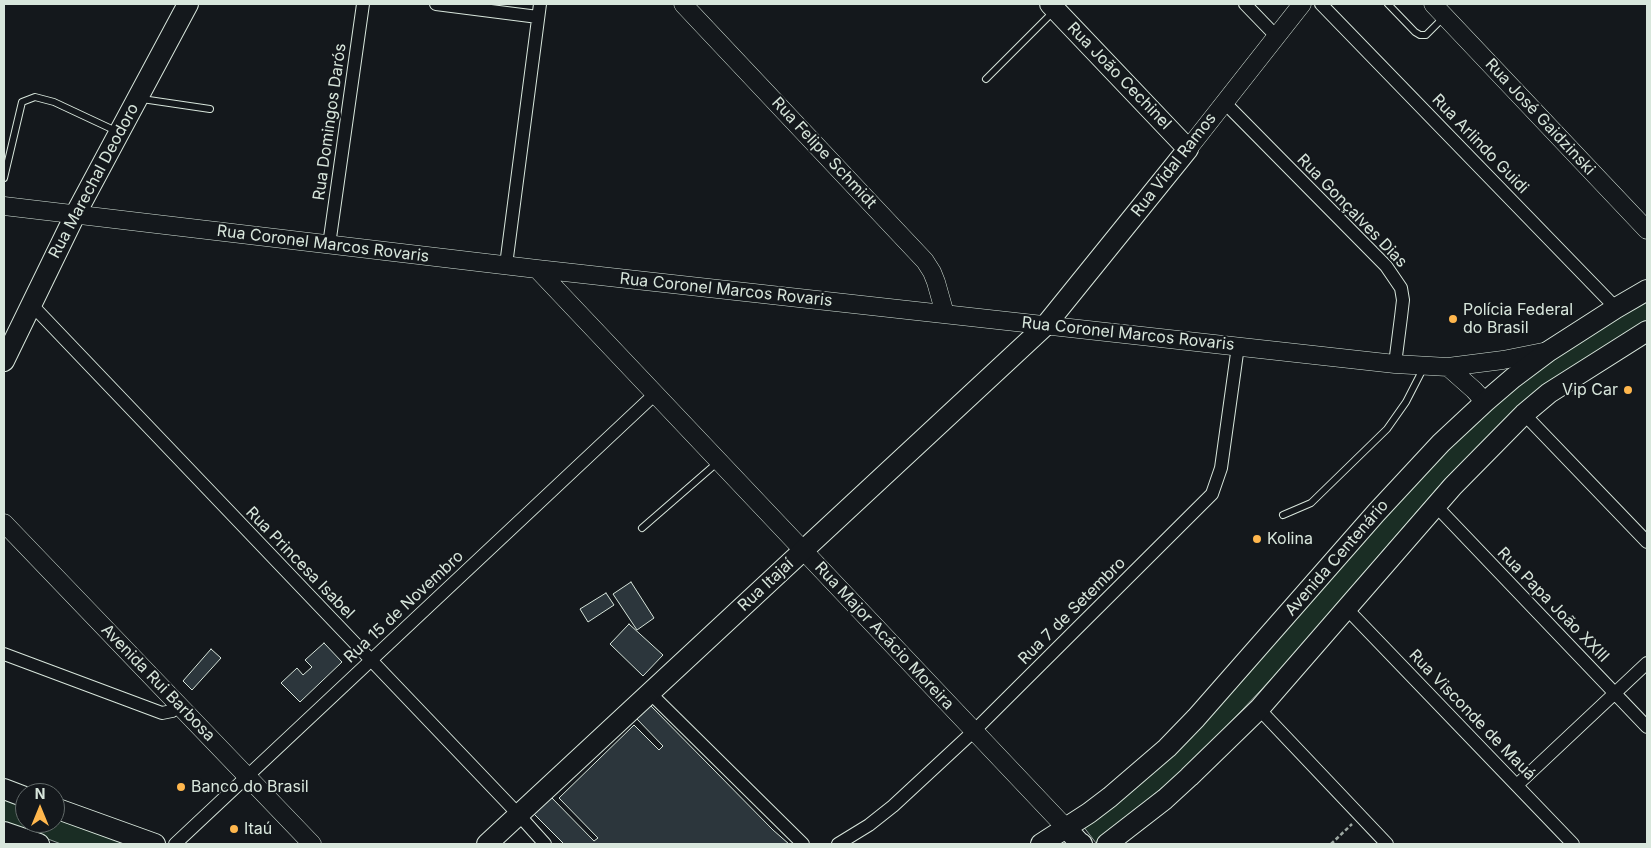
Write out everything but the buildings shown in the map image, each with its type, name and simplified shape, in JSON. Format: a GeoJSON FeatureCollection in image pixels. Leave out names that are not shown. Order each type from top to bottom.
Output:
{"type":"FeatureCollection","features":[{"type":"Feature","properties":{"kind":"main road","name":"Rua Marechal Deodoro"},"geometry":{"type":"LineString","coordinates":[[4,361],[75,216],[188,4]]}},
{"type":"Feature","properties":{"kind":"main road","name":"Rua Felipe Schmidt"},"geometry":{"type":"LineString","coordinates":[[683,4],[925,261],[936,282],[945,314]]}},
{"type":"Feature","properties":{"kind":"main road","name":"Rua Vidal Ramos"},"geometry":{"type":"LineString","coordinates":[[1045,326],[1302,4]]}},
{"type":"Feature","properties":{"kind":"main road","name":"Rua João Cechinel"},"geometry":{"type":"LineString","coordinates":[[1053,7],[1188,149]]}},
{"type":"Feature","properties":{"kind":"main road","name":"Rua José Gaidzinski"},"geometry":{"type":"LineString","coordinates":[[1439,10],[1647,230]]}},
{"type":"Feature","properties":{"kind":"main road","name":"Rua Coronel Marcos Rovaris"},"geometry":{"type":"LineString","coordinates":[[4,206],[75,216],[537,269],[1395,364],[1448,367],[1503,360],[1549,351]]}},
{"type":"Feature","properties":{"kind":"main road","name":"Rua Major Acácio Moreira"},"geometry":{"type":"LineString","coordinates":[[537,269],[1066,828]]}},
{"type":"Feature","properties":{"kind":"main road","name":"Avenida Centenário"},"geometry":{"type":"LineString","coordinates":[[1041,844],[1110,797],[1167,748],[1196,718],[1389,499],[1441,443],[1485,402],[1549,351],[1647,290]]}},
{"type":"Feature","properties":{"kind":"main road","name":"Rua Itajaí"},"geometry":{"type":"LineString","coordinates":[[487,844],[1045,326]]}},
{"type":"Feature","properties":{"kind":"main road"},"geometry":{"type":"LineString","coordinates":[[1107,844],[1143,817],[1189,777],[1259,709],[1436,506],[1486,451],[1524,414],[1549,392],[1645,336]]}},
{"type":"Feature","properties":{"kind":"main road"},"geometry":{"type":"LineString","coordinates":[[1448,367],[1485,402]]}},
{"type":"Feature","properties":{"kind":"main road","name":"Avenida Rui Barbosa"},"geometry":{"type":"LineString","coordinates":[[4,523],[312,844]]}},
{"type":"Feature","properties":{"kind":"main road"},"geometry":{"type":"LineString","coordinates":[[65,812],[155,844]]}},
{"type":"Feature","properties":{"kind":"main road"},"geometry":{"type":"LineString","coordinates":[[1066,828],[1082,844]]}},
{"type":"Feature","properties":{"kind":"main road"},"geometry":{"type":"LineString","coordinates":[[15,838],[39,844]]}},
{"type":"Feature","properties":{"kind":"street","name":"Rua Domingos Darós"},"geometry":{"type":"LineString","coordinates":[[329,245],[363,4]]}},
{"type":"Feature","properties":{"kind":"street"},"geometry":{"type":"LineString","coordinates":[[436,4],[538,17]]}},
{"type":"Feature","properties":{"kind":"street"},"geometry":{"type":"LineString","coordinates":[[506,265],[540,4]]}},
{"type":"Feature","properties":{"kind":"street"},"geometry":{"type":"LineString","coordinates":[[1245,4],[1276,36]]}},
{"type":"Feature","properties":{"kind":"street","name":"Rua Arlindo Guidi"},"geometry":{"type":"LineString","coordinates":[[1321,4],[1616,308]]}},
{"type":"Feature","properties":{"kind":"street","name":"Rua Gonçalves Dias"},"geometry":{"type":"LineString","coordinates":[[1224,102],[1386,266],[1402,288],[1402,309],[1395,364]]}},
{"type":"Feature","properties":{"kind":"street","name":"Rua Princesa Isabel"},"geometry":{"type":"LineString","coordinates":[[31,304],[545,844]]}},
{"type":"Feature","properties":{"kind":"street","name":"Rua 7 de Setembro"},"geometry":{"type":"LineString","coordinates":[[838,844],[869,825],[893,806],[974,731],[1212,494],[1221,468],[1238,346]]}},
{"type":"Feature","properties":{"kind":"street","name":"Rua 15 de Novembro"},"geometry":{"type":"LineString","coordinates":[[175,844],[655,394]]}},
{"type":"Feature","properties":{"kind":"street"},"geometry":{"type":"LineString","coordinates":[[1524,414],[1647,542]]}},
{"type":"Feature","properties":{"kind":"street","name":"Rua Papa João XXIII"},"geometry":{"type":"LineString","coordinates":[[1436,506],[1647,727]]}},
{"type":"Feature","properties":{"kind":"street","name":"Rua Visconde de Mauá"},"geometry":{"type":"LineString","coordinates":[[1347,609],[1573,844]]}},
{"type":"Feature","properties":{"kind":"street"},"geometry":{"type":"LineString","coordinates":[[4,654],[162,713],[172,711],[179,706]]}},
{"type":"Feature","properties":{"kind":"street"},"geometry":{"type":"LineString","coordinates":[[1517,786],[1647,663]]}},
{"type":"Feature","properties":{"kind":"street"},"geometry":{"type":"LineString","coordinates":[[650,693],[803,844]]}},
{"type":"Feature","properties":{"kind":"street"},"geometry":{"type":"LineString","coordinates":[[1259,709],[1387,844]]}},
{"type":"Feature","properties":{"kind":"lane"},"geometry":{"type":"LineString","coordinates":[[1388,4],[1420,35],[1426,35],[1439,10]]}},
{"type":"Feature","properties":{"kind":"lane"},"geometry":{"type":"LineString","coordinates":[[986,79],[1053,7]]}},
{"type":"Feature","properties":{"kind":"lane"},"geometry":{"type":"LineString","coordinates":[[4,178],[22,102],[34,97],[54,102],[120,132]]}},
{"type":"Feature","properties":{"kind":"lane"},"geometry":{"type":"LineString","coordinates":[[138,98],[210,109]]}},
{"type":"Feature","properties":{"kind":"lane"},"geometry":{"type":"LineString","coordinates":[[1283,515],[1311,503],[1386,429],[1406,402],[1424,366]]}},
{"type":"Feature","properties":{"kind":"lane"},"geometry":{"type":"LineString","coordinates":[[642,528],[719,461]]}},
{"type":"Feature","properties":{"kind":"path"},"geometry":{"type":"LineString","coordinates":[[1331,844],[1360,816]]}},
{"type":"Feature","properties":{"kind":"green space"},"geometry":{"type":"Polygon","coordinates":[[[1647,297],[1647,324],[1538,393],[1484,440],[1447,477],[1277,673],[1193,762],[1096,843],[1083,826],[1190,734],[1245,678],[1313,597],[1433,462],[1544,361],[1647,297]]]}},
{"type":"Feature","properties":{"kind":"green space"},"geometry":{"type":"Polygon","coordinates":[[[4,798],[15,802],[15,826],[4,822],[4,798]]]}},
{"type":"Feature","properties":{"kind":"green space"},"geometry":{"type":"Polygon","coordinates":[[[65,821],[126,844],[61,844],[32,833],[65,833],[65,821]]]}},
{"type":"Feature","properties":{"kind":"place","name":"Polícia Federal do Brasil"},"geometry":{"type":"Point","coordinates":[1453,319]}},
{"type":"Feature","properties":{"kind":"place","name":"Vip Car"},"geometry":{"type":"Point","coordinates":[1628,390]}},
{"type":"Feature","properties":{"kind":"place","name":"Kolina"},"geometry":{"type":"Point","coordinates":[1257,539]}},
{"type":"Feature","properties":{"kind":"place","name":"Banco do Brasil"},"geometry":{"type":"Point","coordinates":[181,787]}},
{"type":"Feature","properties":{"kind":"place","name":"Itaú"},"geometry":{"type":"Point","coordinates":[234,829]}}]}
